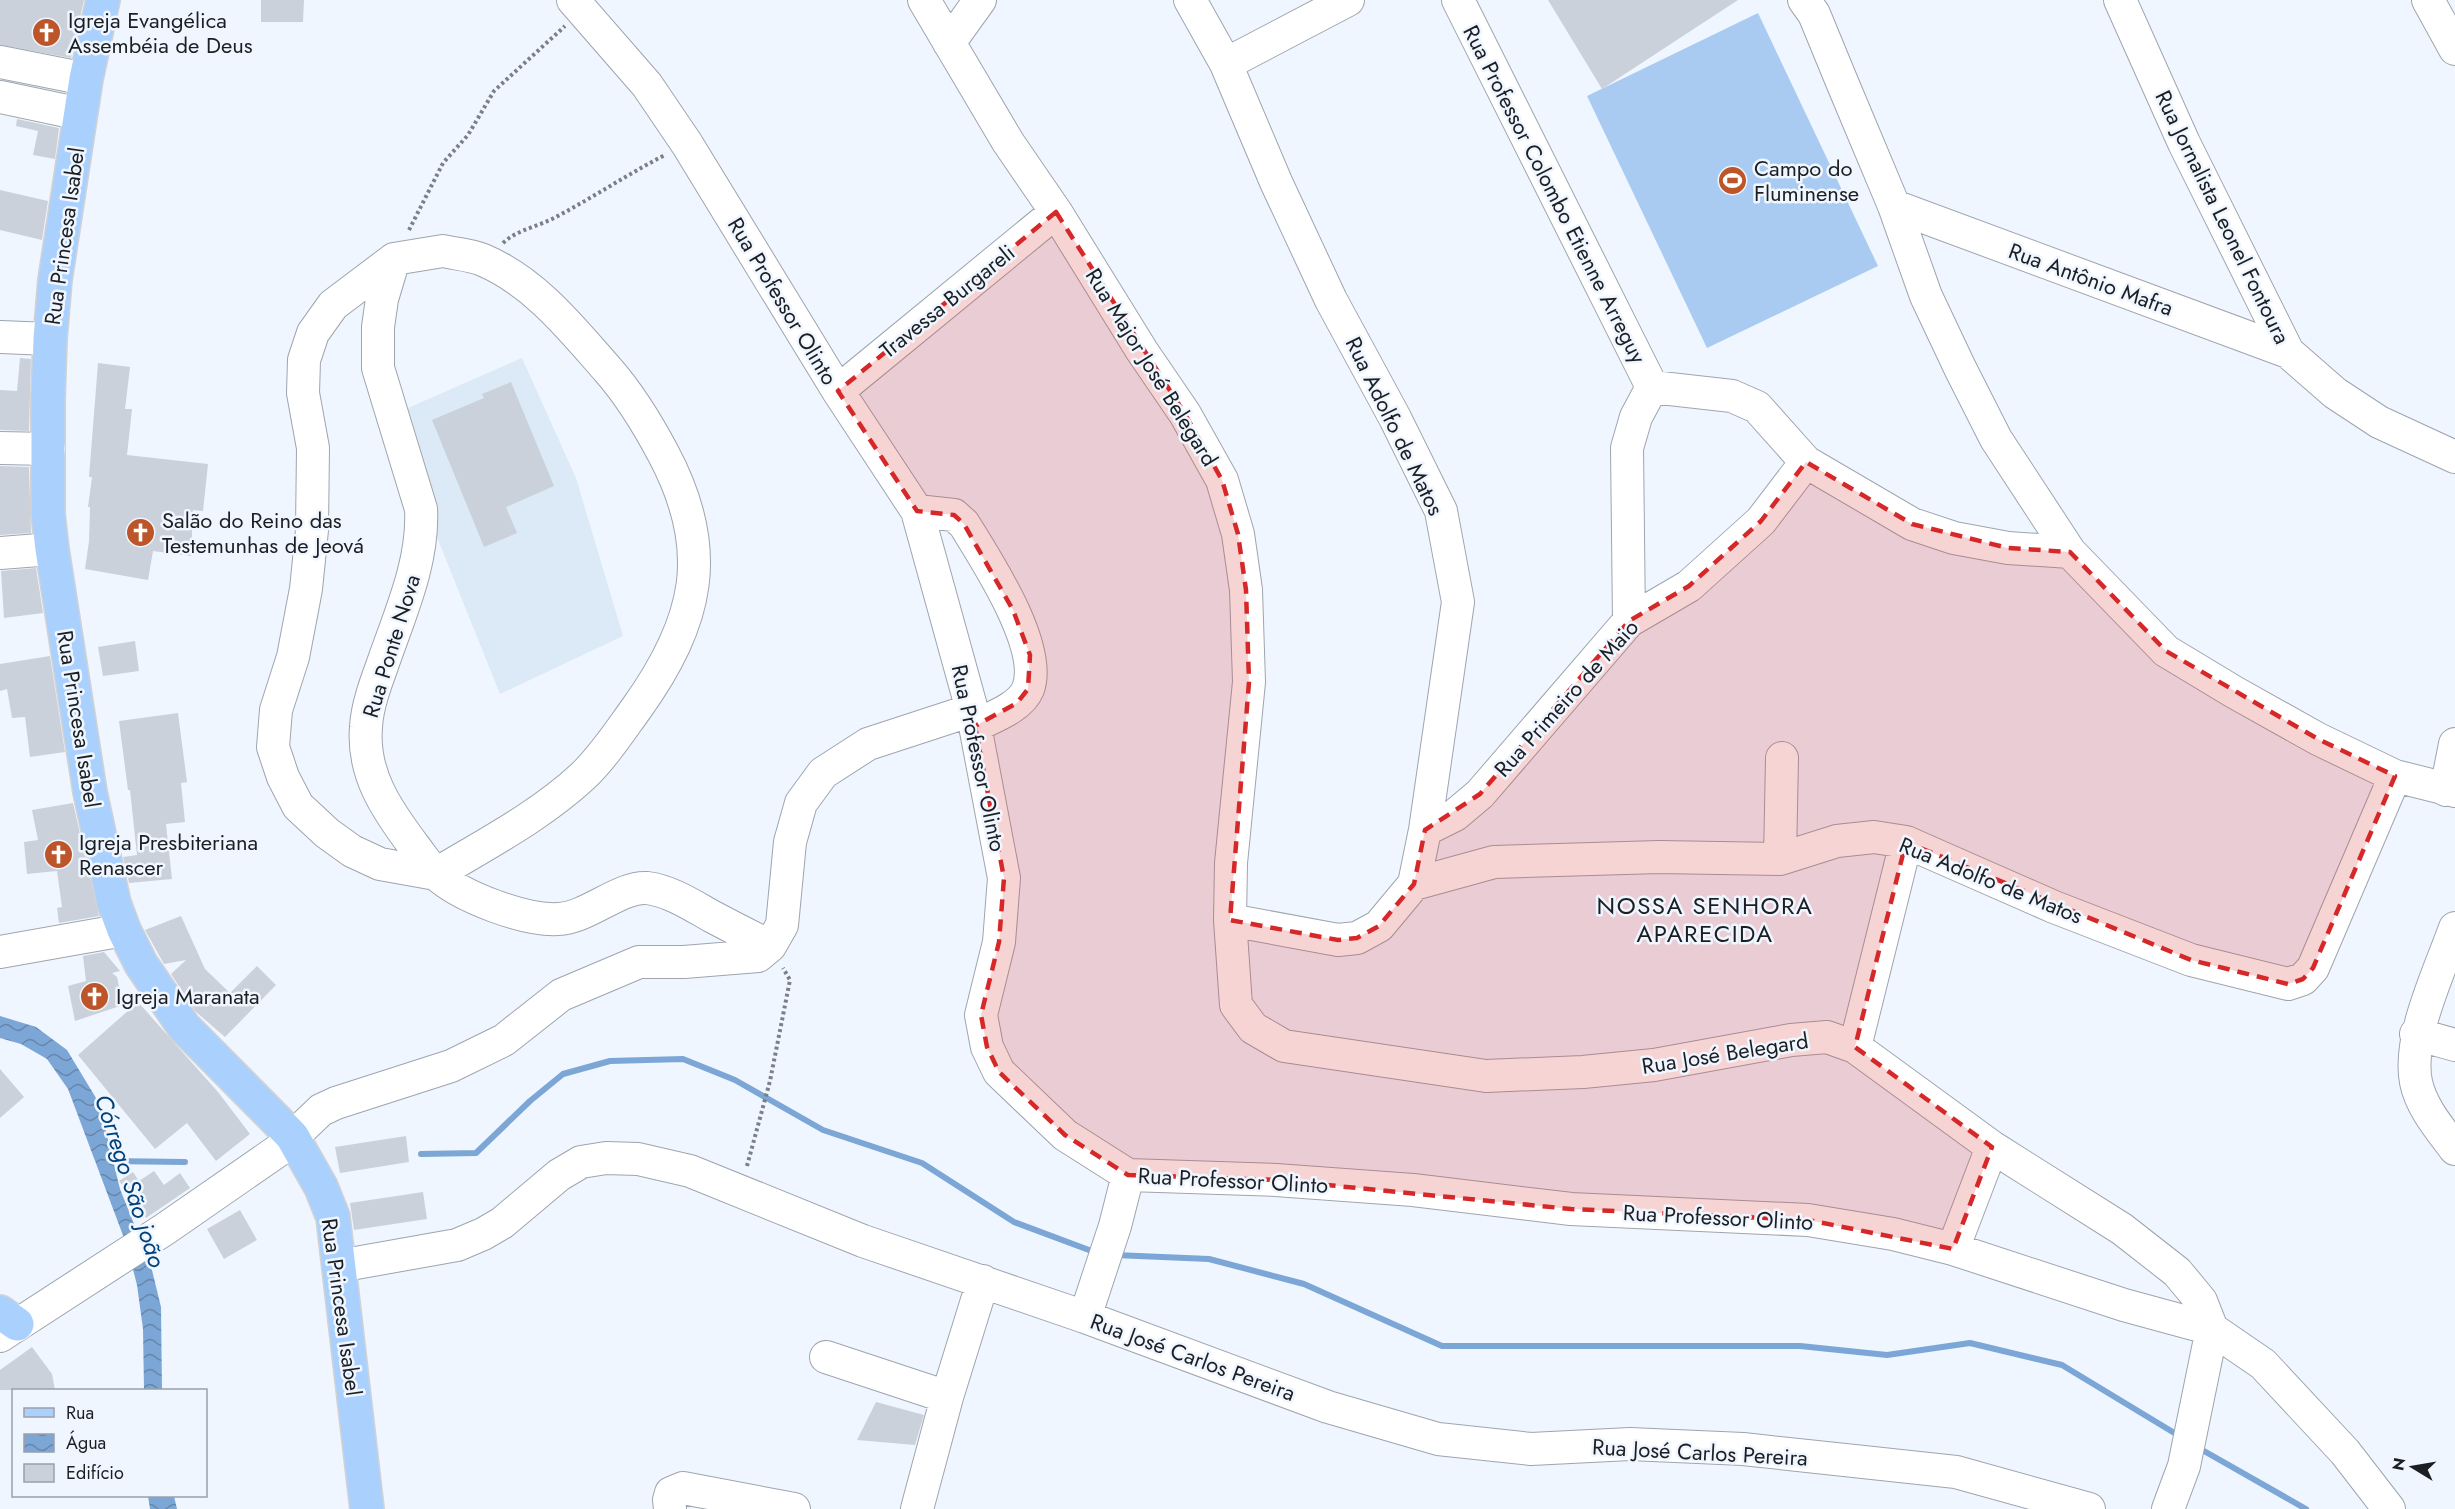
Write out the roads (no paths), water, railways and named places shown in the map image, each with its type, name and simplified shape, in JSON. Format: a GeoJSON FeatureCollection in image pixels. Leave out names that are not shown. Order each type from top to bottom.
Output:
{"type":"FeatureCollection","features":[{"type":"Feature","properties":{"kind":"main road","name":"Rua Princesa Isabel"},"geometry":{"type":"LineString","coordinates":[[103,0],[86,78],[55,280],[50,339],[48,514],[90,792],[114,903],[141,964],[184,1027],[286,1143],[321,1187],[333,1217],[367,1509]]}},
{"type":"Feature","properties":{"kind":"street","name":"Rua Major José Belegard"},"geometry":{"type":"LineString","coordinates":[[924,0],[1008,142],[1056,212],[1142,351],[1185,414],[1222,480],[1238,534],[1246,590],[1249,682],[1231,863],[1230,920]]}},
{"type":"Feature","properties":{"kind":"street"},"geometry":{"type":"LineString","coordinates":[[950,43],[980,0]]}},
{"type":"Feature","properties":{"kind":"street","name":"Rua Adolfo de Matos"},"geometry":{"type":"LineString","coordinates":[[1190,0],[1226,64],[1276,182],[1331,300],[1395,418],[1441,511],[1458,602],[1425,830],[1414,884],[1379,926],[1358,938],[1338,940],[1230,920]]}},
{"type":"Feature","properties":{"kind":"street"},"geometry":{"type":"LineString","coordinates":[[1226,64],[1348,0]]}},
{"type":"Feature","properties":{"kind":"street","name":"Rua Professor Colombo Etienne Arreguy"},"geometry":{"type":"LineString","coordinates":[[1458,0],[1652,387]]}},
{"type":"Feature","properties":{"kind":"street"},"geometry":{"type":"LineString","coordinates":[[1804,0],[1814,14],[1894,206],[1926,296],[1996,439],[2070,552],[2166,651],[2318,739],[2395,776],[2451,791],[2455,744]]}},
{"type":"Feature","properties":{"kind":"street","name":"Rua Jornalista Leonel Fontoura"},"geometry":{"type":"LineString","coordinates":[[2120,0],[2184,143],[2288,352],[2335,393],[2379,422],[2455,457]]}},
{"type":"Feature","properties":{"kind":"street"},"geometry":{"type":"LineString","coordinates":[[2428,0],[2455,49]]}},
{"type":"Feature","properties":{"kind":"street","name":"Rua Professor Olinto"},"geometry":{"type":"LineString","coordinates":[[578,5],[647,85],[687,144],[838,391],[917,511],[974,718],[1004,878],[999,942],[981,1016],[987,1047],[999,1072],[1065,1135],[1128,1175],[1288,1181],[1413,1190],[1571,1209],[1808,1221],[1893,1234],[1953,1249],[2124,1305],[2212,1329],[2263,1364],[2345,1452],[2389,1509]]}},
{"type":"Feature","properties":{"kind":"street"},"geometry":{"type":"LineString","coordinates":[[0,62],[86,78]]}},
{"type":"Feature","properties":{"kind":"street"},"geometry":{"type":"LineString","coordinates":[[0,97],[81,114]]}},
{"type":"Feature","properties":{"kind":"street","name":"Rua Antônio Mafra"},"geometry":{"type":"LineString","coordinates":[[1894,206],[2288,352]]}},
{"type":"Feature","properties":{"kind":"street","name":"Travessa Burgareli"},"geometry":{"type":"LineString","coordinates":[[838,391],[1056,212]]}},
{"type":"Feature","properties":{"kind":"street"},"geometry":{"type":"LineString","coordinates":[[443,251],[483,260],[529,288],[568,324],[619,383],[648,424],[679,483],[690,519],[696,559],[692,591],[684,621],[662,673],[584,775],[544,807],[436,874],[380,864],[352,851],[327,833],[298,806],[283,777],[273,747],[276,710],[298,634],[306,589],[312,530],[313,448],[303,393],[304,360],[313,333],[333,305],[394,259],[443,251]]}},
{"type":"Feature","properties":{"kind":"street","name":"Rua Ponte Nova"},"geometry":{"type":"LineString","coordinates":[[394,259],[382,299],[378,327],[378,368],[421,509],[422,533],[417,561],[376,683],[366,726],[366,761],[380,797],[436,874],[485,901],[533,917],[559,919],[580,915],[605,902],[646,888],[675,896],[770,946]]}},
{"type":"Feature","properties":{"kind":"street"},"geometry":{"type":"LineString","coordinates":[[0,337],[50,339]]}},
{"type":"Feature","properties":{"kind":"street"},"geometry":{"type":"LineString","coordinates":[[1629,621],[1627,448],[1636,417],[1652,387],[1732,396],[1757,407],[1806,462],[1912,524],[1954,538],[2008,548],[2070,552]]}},
{"type":"Feature","properties":{"kind":"street"},"geometry":{"type":"LineString","coordinates":[[0,448],[49,449]]}},
{"type":"Feature","properties":{"kind":"street","name":"Rua Primeiro de Maio"},"geometry":{"type":"LineString","coordinates":[[1425,830],[1455,815],[1480,794],[1629,621],[1689,586],[1761,521],[1806,462]]}},
{"type":"Feature","properties":{"kind":"street"},"geometry":{"type":"LineString","coordinates":[[6,1324],[99,1271],[165,1229],[286,1143],[321,1110],[336,1102],[451,1066],[504,1040],[561,995],[639,962],[684,962],[758,956],[770,946],[782,925],[790,842],[801,803],[823,773],[868,744],[974,718],[1017,703],[1028,689],[1030,655],[1013,610],[964,524],[954,515],[917,511]]}},
{"type":"Feature","properties":{"kind":"street"},"geometry":{"type":"LineString","coordinates":[[0,553],[52,549]]}},
{"type":"Feature","properties":{"kind":"street"},"geometry":{"type":"LineString","coordinates":[[1780,859],[1782,758]]}},
{"type":"Feature","properties":{"kind":"street","name":"Rua Adolfo de Matos"},"geometry":{"type":"LineString","coordinates":[[1414,884],[1494,862],[1659,857],[1780,859],[1837,841],[1874,837],[1906,842],[2054,907],[2191,960],[2288,984],[2303,979],[2313,968],[2395,776]]}},
{"type":"Feature","properties":{"kind":"street"},"geometry":{"type":"LineString","coordinates":[[1856,1047],[1906,842]]}},
{"type":"Feature","properties":{"kind":"street","name":"Rua José Belegard"},"geometry":{"type":"LineString","coordinates":[[1230,920],[1236,1005],[1254,1028],[1284,1046],[1486,1076],[1583,1072],[1654,1065],[1791,1040],[1827,1037],[1856,1047],[1992,1147],[2122,1229],[2177,1272],[2201,1300],[2212,1329]]}},
{"type":"Feature","properties":{"kind":"street"},"geometry":{"type":"LineString","coordinates":[[2455,928],[2416,1034],[2416,1082],[2431,1116],[2455,1149]]}},
{"type":"Feature","properties":{"kind":"street"},"geometry":{"type":"LineString","coordinates":[[0,952],[124,930]]}},
{"type":"Feature","properties":{"kind":"street"},"geometry":{"type":"LineString","coordinates":[[2416,1034],[2455,1045]]}},
{"type":"Feature","properties":{"kind":"street"},"geometry":{"type":"LineString","coordinates":[[1953,1249],[1992,1147]]}},
{"type":"Feature","properties":{"kind":"street","name":"Rua José Carlos Pereira"},"geometry":{"type":"LineString","coordinates":[[339,1266],[457,1245],[483,1234],[524,1207],[559,1175],[581,1162],[606,1158],[638,1159],[690,1171],[863,1241],[1085,1317],[1328,1407],[1438,1439],[1531,1449],[1630,1444],[1743,1449],[1821,1457],[1956,1472],[2089,1509]]}},
{"type":"Feature","properties":{"kind":"street"},"geometry":{"type":"LineString","coordinates":[[1085,1317],[1115,1226],[1128,1175]]}},
{"type":"Feature","properties":{"kind":"street"},"geometry":{"type":"LineString","coordinates":[[917,1509],[947,1397],[983,1281]]}},
{"type":"Feature","properties":{"kind":"street"},"geometry":{"type":"LineString","coordinates":[[2168,1509],[2189,1442],[2212,1329]]}},
{"type":"Feature","properties":{"kind":"street"},"geometry":{"type":"LineString","coordinates":[[826,1357],[947,1397]]}},
{"type":"Feature","properties":{"kind":"street"},"geometry":{"type":"LineString","coordinates":[[680,1499],[794,1509]]}},
{"type":"Feature","properties":{"kind":"water"},"geometry":{"type":"Polygon","coordinates":[[[0,1016],[36,1027],[67,1050],[99,1103],[120,1189],[151,1266],[161,1307],[162,1389],[144,1389],[143,1329],[137,1285],[127,1246],[68,1089],[47,1059],[21,1044],[0,1038],[0,1016]]]}},
{"type":"Feature","properties":{"kind":"water"},"geometry":{"type":"Polygon","coordinates":[[[148,1497],[174,1497],[177,1509],[150,1509],[148,1497]]]}},
{"type":"Feature","properties":{"kind":"waterway"},"geometry":{"type":"LineString","coordinates":[[421,1154],[476,1153],[530,1101],[563,1074],[610,1061],[683,1059],[735,1080],[823,1130],[922,1163],[1014,1222],[1097,1253]]}},
{"type":"Feature","properties":{"kind":"waterway","name":"Córrego São joão"},"geometry":{"type":"LineString","coordinates":[[108,1161],[185,1162]]}},
{"type":"Feature","properties":{"kind":"waterway"},"geometry":{"type":"LineString","coordinates":[[1115,1255],[1209,1259],[1304,1284],[1442,1346],[1800,1346],[1887,1355],[1970,1343],[2062,1365],[2181,1437]]}},
{"type":"Feature","properties":{"kind":"waterway"},"geometry":{"type":"LineString","coordinates":[[2197,1447],[2306,1509]]}},
{"type":"Feature","properties":{"kind":"place","name":"Igreja Evangélica Assembéia de Deus"},"geometry":{"type":"Point","coordinates":[47,33]}},
{"type":"Feature","properties":{"kind":"place","name":"Campo do Fluminense"},"geometry":{"type":"Point","coordinates":[1733,181]}},
{"type":"Feature","properties":{"kind":"place","name":"Salão do Reino das Testemunhas de Jeová"},"geometry":{"type":"Point","coordinates":[141,533]}},
{"type":"Feature","properties":{"kind":"place","name":"Igreja Presbiteriana Renascer"},"geometry":{"type":"Point","coordinates":[58,855]}},
{"type":"Feature","properties":{"kind":"place","name":"Igreja Maranata"},"geometry":{"type":"Point","coordinates":[95,996]}},
{"type":"Feature","properties":{"kind":"district","name":"NOSSA SENHORA APARECIDA"},"geometry":{"type":"Point","coordinates":[1705,920]}}]}
